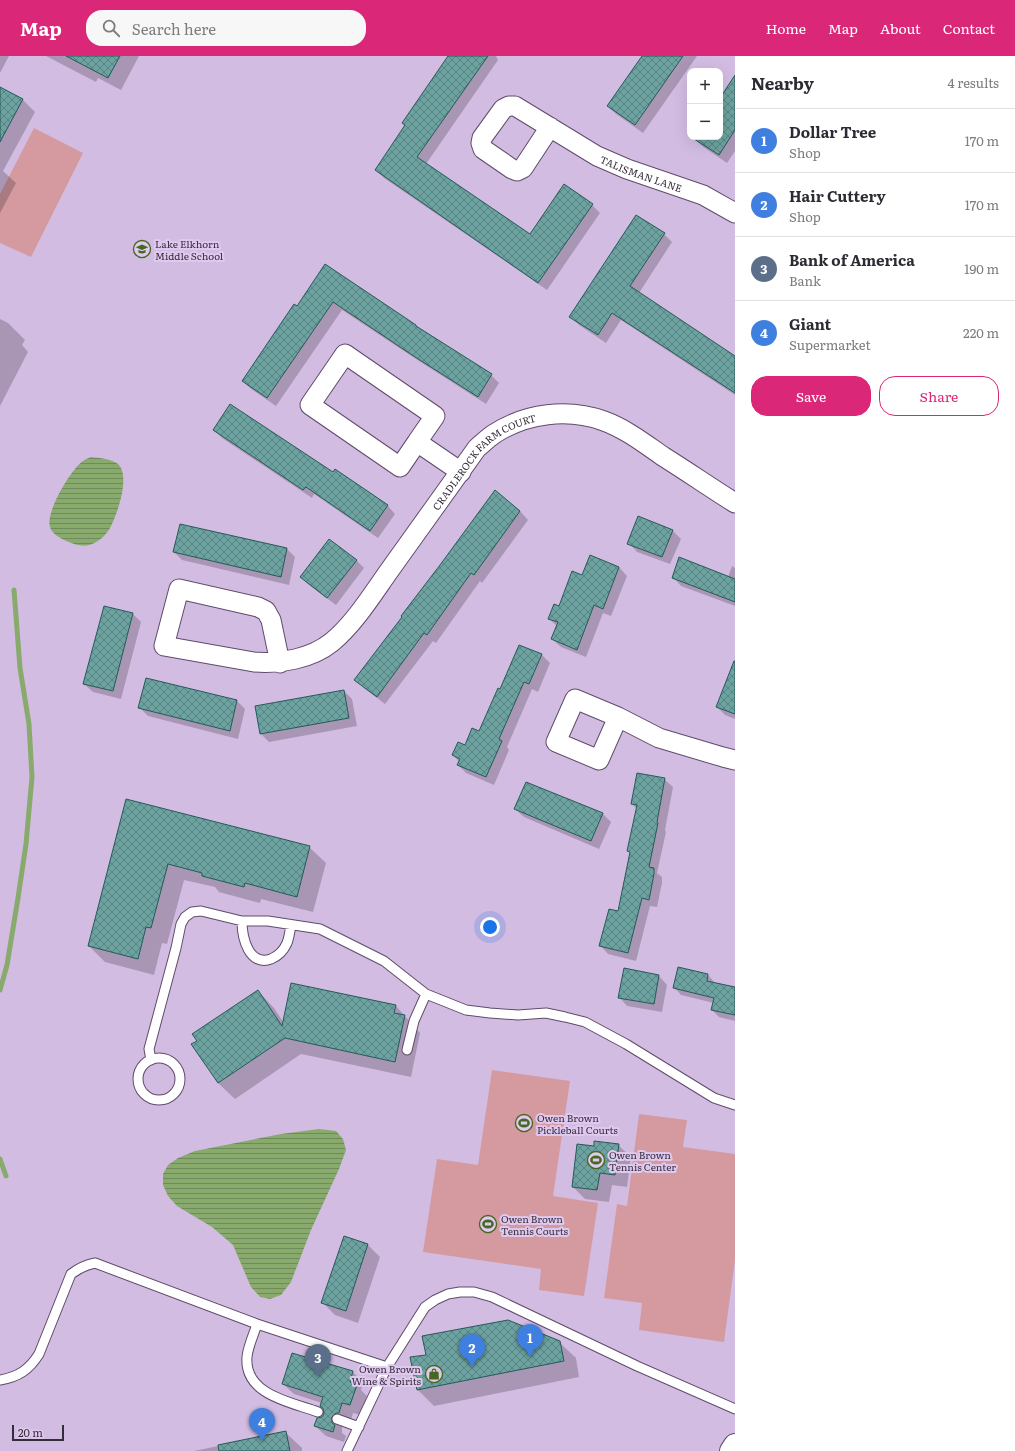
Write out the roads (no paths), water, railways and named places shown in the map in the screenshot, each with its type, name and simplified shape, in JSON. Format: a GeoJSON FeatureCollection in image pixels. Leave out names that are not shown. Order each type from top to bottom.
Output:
{"type":"FeatureCollection","features":[{"type":"Feature","properties":{"kind":"street","name":"TALISMAN LANE"},"geometry":{"type":"LineString","coordinates":[[550,127],[597,156],[703,195],[735,213]]}},
{"type":"Feature","properties":{"kind":"street"},"geometry":{"type":"LineString","coordinates":[[345,354],[435,416],[417,442],[400,467],[310,405],[345,354]]}},
{"type":"Feature","properties":{"kind":"street","name":"CRADLEROCK FARM COURT"},"geometry":{"type":"LineString","coordinates":[[280,663],[271,620],[266,611],[258,607],[179,589],[164,646],[254,662],[280,663],[301,658],[320,650],[332,642],[359,612],[478,448],[494,434],[527,418],[546,414],[564,413],[584,415],[604,421],[626,431],[735,503]]}},
{"type":"Feature","properties":{"kind":"street"},"geometry":{"type":"LineString","coordinates":[[417,442],[461,472]]}},
{"type":"Feature","properties":{"kind":"street"},"geometry":{"type":"LineString","coordinates":[[618,717],[659,738],[735,760]]}},
{"type":"Feature","properties":{"kind":"street"},"geometry":{"type":"LineString","coordinates":[[732,1451],[735,1445]]}},
{"type":"Feature","properties":{"kind":"lane"},"geometry":{"type":"LineString","coordinates":[[151,1060],[149,1049],[181,924],[185,917],[192,912],[201,911],[242,921],[268,921],[320,930],[384,960],[426,994],[466,1010],[518,1015],[546,1013],[566,1016],[585,1022],[626,1044],[714,1098],[735,1105]]}},
{"type":"Feature","properties":{"kind":"lane"},"geometry":{"type":"LineString","coordinates":[[242,921],[242,932],[249,952],[255,958],[265,960],[273,958],[281,952],[287,943],[291,925]]}},
{"type":"Feature","properties":{"kind":"lane"},"geometry":{"type":"LineString","coordinates":[[407,1050],[414,1021],[426,994]]}},
{"type":"Feature","properties":{"kind":"lane"},"geometry":{"type":"LineString","coordinates":[[160,1058],[167,1060],[173,1063],[178,1069],[180,1078],[179,1087],[174,1095],[160,1100],[152,1099],[144,1093],[139,1084],[139,1075],[144,1065],[151,1060],[160,1058]]}},
{"type":"Feature","properties":{"kind":"lane"},"geometry":{"type":"LineString","coordinates":[[0,1380],[16,1376],[24,1372],[33,1364],[39,1354],[71,1274],[78,1268],[87,1264],[95,1263],[257,1324],[387,1367]]}},
{"type":"Feature","properties":{"kind":"lane"},"geometry":{"type":"LineString","coordinates":[[348,1451],[387,1367],[425,1307],[448,1294],[460,1292],[474,1292],[492,1297],[637,1366],[735,1409]]}},
{"type":"Feature","properties":{"kind":"lane"},"geometry":{"type":"LineString","coordinates":[[257,1324],[247,1355],[247,1363],[254,1382],[260,1389],[268,1394],[318,1412]]}},
{"type":"Feature","properties":{"kind":"lane"},"geometry":{"type":"LineString","coordinates":[[337,1419],[359,1427]]}},
{"type":"Feature","properties":{"kind":"waterway"},"geometry":{"type":"LineString","coordinates":[[0,990],[7,965],[18,898],[26,844],[32,777],[29,724],[20,668],[14,590]]}},
{"type":"Feature","properties":{"kind":"waterway"},"geometry":{"type":"LineString","coordinates":[[0,1159],[6,1176]]}},
{"type":"Feature","properties":{"kind":"place","name":"Lake Elkhorn Middle School"},"geometry":{"type":"Point","coordinates":[142,249]}},
{"type":"Feature","properties":{"kind":"place","name":"Owen Brown Pickleball Courts"},"geometry":{"type":"Point","coordinates":[524,1123]}},
{"type":"Feature","properties":{"kind":"place","name":"Owen Brown Tennis Center"},"geometry":{"type":"Point","coordinates":[596,1160]}},
{"type":"Feature","properties":{"kind":"place","name":"Owen Brown Tennis Courts"},"geometry":{"type":"Point","coordinates":[488,1224]}},
{"type":"Feature","properties":{"kind":"place","name":"Dollar Tree"},"geometry":{"type":"Point","coordinates":[530,1357]}},
{"type":"Feature","properties":{"kind":"place","name":"Hair Cuttery"},"geometry":{"type":"Point","coordinates":[472,1367]}},
{"type":"Feature","properties":{"kind":"place","name":"Owen Brown Wine & Spirits"},"geometry":{"type":"Point","coordinates":[434,1374]}},
{"type":"Feature","properties":{"kind":"place","name":"Bank of America"},"geometry":{"type":"Point","coordinates":[318,1377]}},
{"type":"Feature","properties":{"kind":"place","name":"Giant"},"geometry":{"type":"Point","coordinates":[262,1441]}}]}
